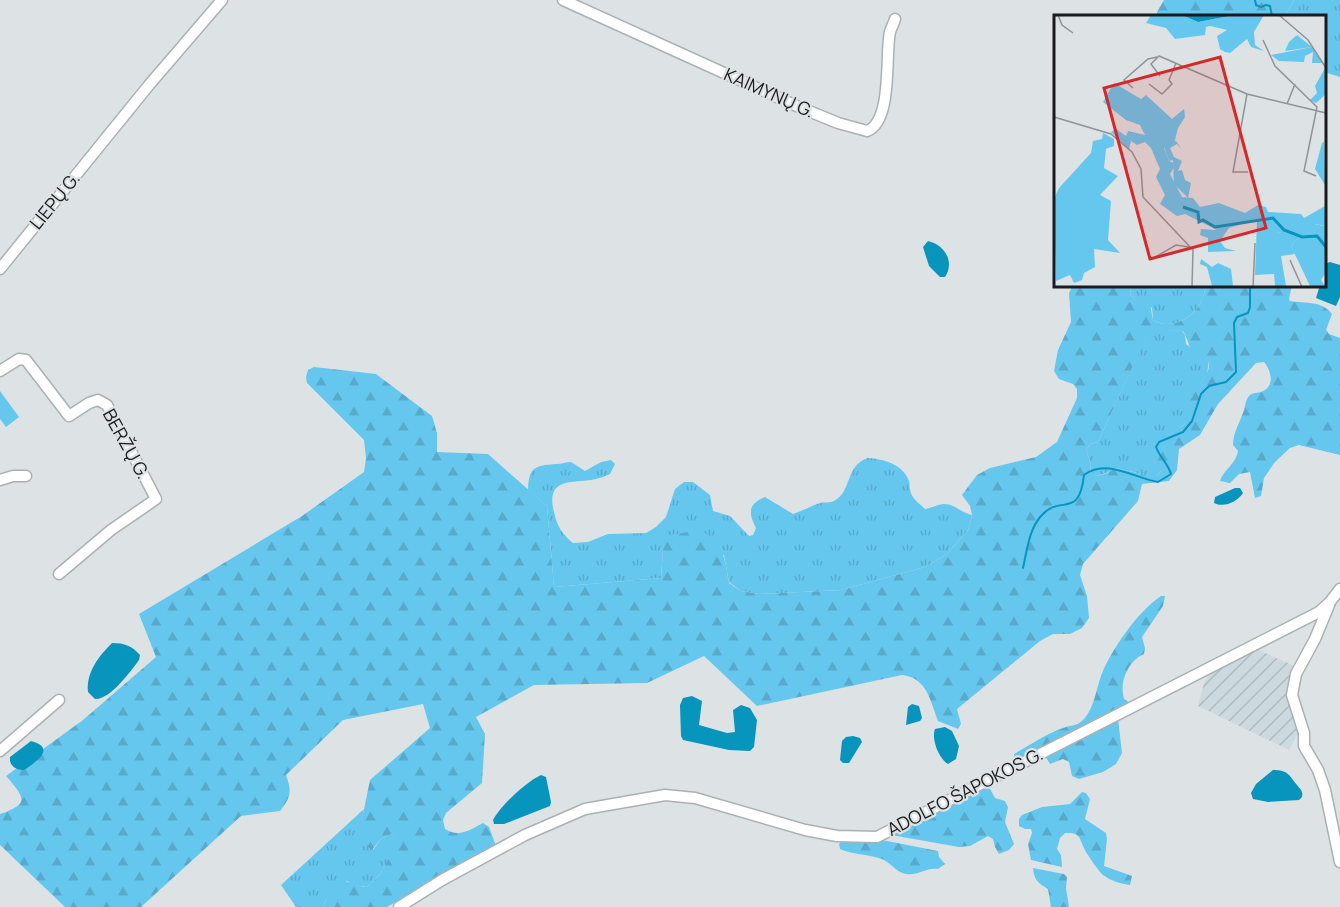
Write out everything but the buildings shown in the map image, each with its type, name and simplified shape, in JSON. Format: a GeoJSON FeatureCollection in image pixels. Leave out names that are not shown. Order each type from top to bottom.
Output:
{"type":"FeatureCollection","features":[{"type":"Feature","properties":{"kind":"street","name":"LIEPŲ G."},"geometry":{"type":"LineString","coordinates":[[0,269],[222,0]]}},
{"type":"Feature","properties":{"kind":"street","name":"KAIMYNŲ G."},"geometry":{"type":"LineString","coordinates":[[563,0],[799,107],[838,123],[867,130],[872,129],[877,123],[883,107],[888,80],[890,33],[895,19]]}},
{"type":"Feature","properties":{"kind":"street","name":"BERŽŲ G."},"geometry":{"type":"LineString","coordinates":[[0,371],[19,359],[26,360],[69,416],[98,400],[107,405],[156,499],[111,530],[59,574]]}},
{"type":"Feature","properties":{"kind":"street"},"geometry":{"type":"LineString","coordinates":[[0,480],[13,476],[26,476]]}},
{"type":"Feature","properties":{"kind":"street","name":"ADOLFO ŠAPOKOS G."},"geometry":{"type":"LineString","coordinates":[[399,907],[442,880],[525,835],[585,809],[665,795],[695,798],[805,830],[857,838],[877,837],[1319,612],[1340,589]]}},
{"type":"Feature","properties":{"kind":"street"},"geometry":{"type":"LineString","coordinates":[[1330,602],[1316,639],[1296,674],[1292,695],[1304,733],[1304,746],[1318,770],[1325,790],[1340,862]]}},
{"type":"Feature","properties":{"kind":"street"},"geometry":{"type":"LineString","coordinates":[[0,751],[59,700]]}},
{"type":"Feature","properties":{"kind":"shaded area"},"geometry":{"type":"Polygon","coordinates":[[[928,241],[939,246],[947,255],[949,266],[945,277],[940,277],[929,266],[923,247],[928,241]]]}},
{"type":"Feature","properties":{"kind":"shaded area"},"geometry":{"type":"Polygon","coordinates":[[[1327,263],[1340,265],[1340,297],[1336,306],[1316,298],[1320,286],[1325,286],[1327,263]]]}},
{"type":"Feature","properties":{"kind":"shaded area"},"geometry":{"type":"Polygon","coordinates":[[[1240,488],[1243,493],[1237,499],[1226,504],[1214,503],[1215,497],[1240,488]]]}},
{"type":"Feature","properties":{"kind":"shaded area"},"geometry":{"type":"Polygon","coordinates":[[[112,643],[131,647],[140,655],[139,660],[113,690],[95,699],[88,692],[91,671],[112,643]]]}},
{"type":"Feature","properties":{"kind":"shaded area"},"geometry":{"type":"Polygon","coordinates":[[[1256,649],[1297,667],[1290,685],[1301,728],[1289,750],[1198,706],[1204,683],[1210,673],[1256,649]]]}},
{"type":"Feature","properties":{"kind":"shaded area"},"geometry":{"type":"Polygon","coordinates":[[[692,696],[702,701],[699,725],[727,733],[735,732],[733,710],[741,705],[750,708],[757,720],[754,747],[750,751],[729,750],[683,740],[680,705],[683,698],[692,696]]]}},
{"type":"Feature","properties":{"kind":"shaded area"},"geometry":{"type":"Polygon","coordinates":[[[912,704],[919,706],[922,718],[920,721],[906,725],[908,707],[912,704]]]}},
{"type":"Feature","properties":{"kind":"shaded area"},"geometry":{"type":"Polygon","coordinates":[[[945,727],[952,731],[959,746],[956,759],[948,764],[939,753],[934,738],[935,729],[945,727]]]}},
{"type":"Feature","properties":{"kind":"shaded area"},"geometry":{"type":"Polygon","coordinates":[[[846,737],[860,738],[862,742],[849,763],[843,763],[840,760],[842,741],[846,737]]]}},
{"type":"Feature","properties":{"kind":"shaded area"},"geometry":{"type":"Polygon","coordinates":[[[31,741],[43,747],[42,755],[24,770],[16,768],[12,765],[10,757],[31,741]]]}},
{"type":"Feature","properties":{"kind":"shaded area"},"geometry":{"type":"Polygon","coordinates":[[[1273,770],[1285,772],[1290,776],[1302,792],[1299,800],[1268,802],[1253,799],[1251,793],[1256,784],[1273,770]]]}},
{"type":"Feature","properties":{"kind":"shaded area"},"geometry":{"type":"Polygon","coordinates":[[[541,775],[546,777],[550,806],[504,824],[494,824],[493,820],[508,801],[521,788],[541,775]]]}},
{"type":"Feature","properties":{"kind":"green space"},"geometry":{"type":"Polygon","coordinates":[[[1164,0],[1294,0],[1286,15],[1157,15],[1164,0]]]}},
{"type":"Feature","properties":{"kind":"green space"},"geometry":{"type":"Polygon","coordinates":[[[1294,0],[1340,0],[1340,77],[1325,72],[1325,15],[1286,15],[1294,0]]]}},
{"type":"Feature","properties":{"kind":"green space"},"geometry":{"type":"Polygon","coordinates":[[[1072,286],[1131,286],[1130,294],[1136,301],[1150,304],[1153,320],[1169,324],[1185,319],[1194,312],[1202,300],[1206,286],[1292,286],[1290,301],[1323,306],[1332,314],[1326,330],[1329,334],[1340,338],[1340,455],[1299,445],[1290,448],[1275,462],[1264,478],[1261,496],[1255,498],[1250,472],[1239,474],[1230,483],[1220,481],[1237,456],[1238,451],[1233,445],[1234,436],[1247,399],[1250,395],[1267,388],[1271,381],[1270,373],[1264,362],[1256,363],[1218,404],[1200,435],[1179,449],[1177,470],[1169,481],[1142,484],[1138,501],[1083,564],[1080,575],[1087,596],[1089,618],[1082,628],[1070,634],[1053,634],[1040,641],[957,709],[961,724],[958,729],[938,721],[930,698],[922,685],[917,680],[902,675],[757,706],[704,656],[647,683],[534,685],[476,717],[485,734],[482,783],[446,813],[443,820],[445,829],[455,833],[464,832],[483,823],[489,827],[496,846],[387,907],[323,907],[326,899],[342,881],[367,887],[380,874],[397,844],[391,834],[381,839],[372,850],[368,847],[362,831],[362,819],[370,780],[430,728],[423,704],[343,720],[286,775],[289,794],[280,811],[241,816],[141,907],[65,907],[0,845],[0,814],[17,807],[21,799],[17,789],[6,776],[83,720],[156,657],[139,614],[302,516],[364,472],[366,458],[364,440],[307,383],[308,370],[314,367],[376,374],[432,416],[437,433],[437,452],[488,454],[547,506],[554,587],[661,578],[663,550],[668,535],[701,530],[719,547],[724,558],[729,583],[741,591],[760,594],[841,590],[925,567],[947,554],[968,530],[972,515],[970,506],[962,495],[977,475],[990,468],[1036,457],[1057,442],[1077,398],[1077,389],[1073,384],[1059,379],[1054,371],[1058,350],[1071,322],[1069,293],[1072,286]],[[1152,330],[1148,333],[1098,442],[1090,444],[1086,450],[1091,464],[1090,473],[1100,475],[1116,468],[1157,476],[1161,471],[1150,455],[1151,444],[1161,436],[1184,425],[1187,400],[1205,377],[1209,367],[1209,361],[1193,353],[1183,331],[1152,330]]]}},
{"type":"Feature","properties":{"kind":"green space"},"geometry":{"type":"Polygon","coordinates":[[[1131,286],[1206,286],[1202,300],[1194,312],[1185,319],[1169,324],[1153,320],[1152,308],[1136,301],[1130,294],[1131,286]]]}},
{"type":"Feature","properties":{"kind":"green space"},"geometry":{"type":"Polygon","coordinates":[[[1152,329],[1182,331],[1186,344],[1209,361],[1207,374],[1188,400],[1187,418],[1184,425],[1174,430],[1150,455],[1160,466],[1161,471],[1157,476],[1116,468],[1100,475],[1090,474],[1091,464],[1086,450],[1090,444],[1098,442],[1148,332],[1152,329]]]}},
{"type":"Feature","properties":{"kind":"green space"},"geometry":{"type":"Polygon","coordinates":[[[0,391],[19,417],[6,427],[0,419],[0,391]]]}},
{"type":"Feature","properties":{"kind":"green space"},"geometry":{"type":"Polygon","coordinates":[[[868,458],[886,461],[902,470],[909,481],[912,496],[925,509],[948,504],[972,515],[968,530],[947,554],[925,567],[841,590],[760,594],[741,591],[729,582],[724,555],[663,550],[661,578],[554,587],[547,506],[528,490],[530,476],[538,467],[571,462],[585,471],[601,462],[611,460],[615,464],[610,474],[596,479],[563,484],[554,492],[552,500],[557,521],[563,533],[573,543],[588,542],[608,534],[646,533],[666,517],[675,489],[684,482],[693,482],[710,495],[713,511],[730,516],[749,536],[753,535],[756,528],[751,509],[759,500],[765,497],[793,514],[820,503],[832,502],[844,491],[856,466],[868,458]]]}},
{"type":"Feature","properties":{"kind":"green space"},"geometry":{"type":"Polygon","coordinates":[[[1165,596],[1163,606],[1142,637],[1144,654],[1129,667],[1124,679],[1124,699],[1132,704],[1117,710],[1122,753],[1116,764],[1103,772],[1079,779],[1072,776],[1069,762],[1063,759],[1050,764],[1042,751],[1015,761],[1014,754],[1050,733],[1077,724],[1084,719],[1092,704],[1105,666],[1118,643],[1152,602],[1165,596]]]}},
{"type":"Feature","properties":{"kind":"green space"},"geometry":{"type":"Polygon","coordinates":[[[988,785],[995,798],[1005,801],[1008,807],[1005,822],[1014,844],[1009,850],[999,854],[993,839],[988,836],[970,846],[959,847],[891,835],[988,785]]]}},
{"type":"Feature","properties":{"kind":"green space"},"geometry":{"type":"Polygon","coordinates":[[[1082,792],[1086,793],[1090,799],[1085,819],[1106,833],[1104,866],[1132,876],[1130,885],[1116,882],[1103,875],[1074,833],[1065,833],[1060,838],[1057,849],[1061,855],[1062,867],[1031,860],[1028,844],[1032,833],[1031,829],[1019,826],[1019,819],[1022,815],[1042,807],[1070,804],[1082,792]]]}},
{"type":"Feature","properties":{"kind":"green space"},"geometry":{"type":"Polygon","coordinates":[[[364,809],[362,819],[373,850],[381,839],[391,834],[398,844],[380,874],[367,887],[353,885],[347,881],[326,899],[323,907],[296,907],[281,885],[364,809]]]}},
{"type":"Feature","properties":{"kind":"green space"},"geometry":{"type":"Polygon","coordinates":[[[882,840],[938,851],[939,857],[945,864],[938,869],[906,874],[882,859],[840,849],[839,844],[842,841],[882,840]]]}},
{"type":"Feature","properties":{"kind":"green space"},"geometry":{"type":"Polygon","coordinates":[[[1033,868],[1064,874],[1067,877],[1069,907],[1051,907],[1048,889],[1037,881],[1033,868]]]}},
{"type":"Feature","properties":{"kind":"waterway"},"geometry":{"type":"LineString","coordinates":[[1255,0],[1256,5],[1270,6],[1272,15]]}},
{"type":"Feature","properties":{"kind":"waterway"},"geometry":{"type":"LineString","coordinates":[[1023,568],[1034,526],[1049,509],[1074,502],[1082,489],[1084,475],[1101,468],[1158,482],[1171,474],[1156,447],[1159,442],[1183,432],[1192,421],[1201,394],[1209,386],[1226,382],[1236,372],[1234,323],[1237,317],[1248,313],[1250,286]]}}]}
